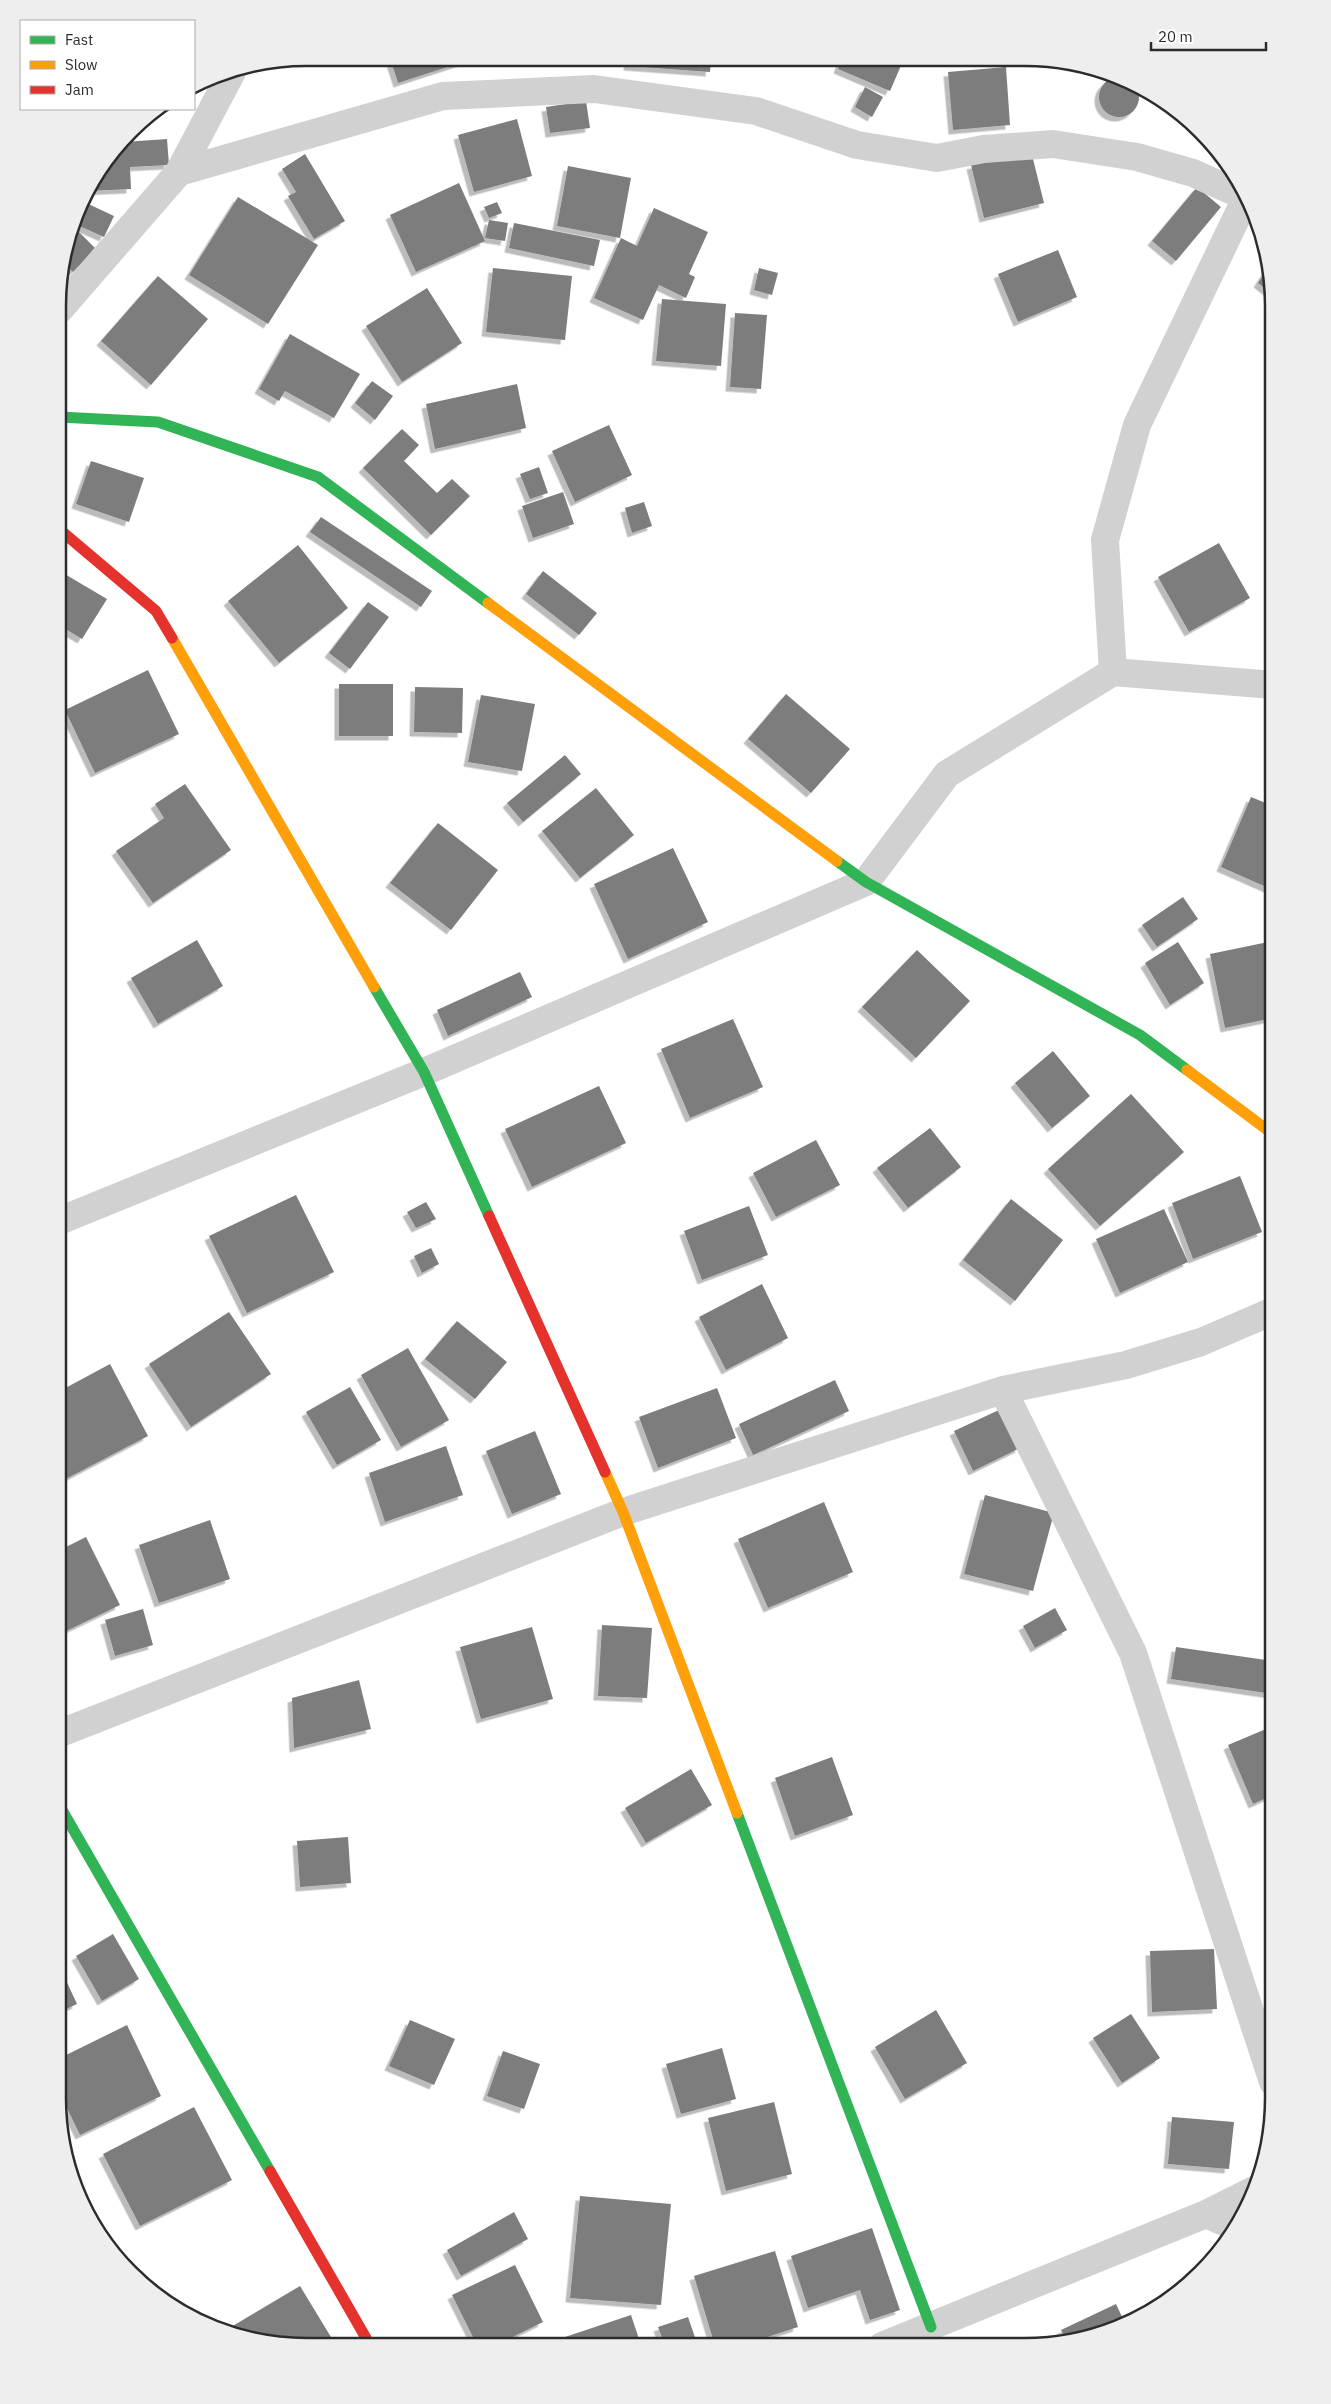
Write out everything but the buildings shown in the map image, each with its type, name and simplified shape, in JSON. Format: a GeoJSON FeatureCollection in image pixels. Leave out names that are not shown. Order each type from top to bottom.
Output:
{"type":"FeatureCollection","features":[{"type":"Feature","properties":{"kind":"street"},"geometry":{"type":"LineString","coordinates":[[66,303],[179,172],[228,79]]}},
{"type":"Feature","properties":{"kind":"street"},"geometry":{"type":"LineString","coordinates":[[179,172],[443,96],[594,89],[756,110],[857,145],[936,158],[984,149],[1053,144],[1137,157],[1193,174],[1236,193]]}},
{"type":"Feature","properties":{"kind":"street"},"geometry":{"type":"LineString","coordinates":[[1113,672],[1105,540],[1137,425],[1242,205]]}},
{"type":"Feature","properties":{"kind":"street"},"geometry":{"type":"LineString","coordinates":[[66,417],[158,422],[318,477],[866,882],[1140,1035],[1265,1128]]}},
{"type":"Feature","properties":{"kind":"street"},"geometry":{"type":"LineString","coordinates":[[66,535],[156,611],[424,1072],[623,1512],[931,2327]]}},
{"type":"Feature","properties":{"kind":"street"},"geometry":{"type":"LineString","coordinates":[[66,1218],[424,1072],[866,882],[947,774],[1113,672],[1265,684]]}},
{"type":"Feature","properties":{"kind":"street"},"geometry":{"type":"LineString","coordinates":[[66,1731],[623,1512],[1003,1390],[1126,1365],[1202,1342],[1265,1314]]}},
{"type":"Feature","properties":{"kind":"street"},"geometry":{"type":"LineString","coordinates":[[1003,1390],[1133,1653],[1265,2057]]}},
{"type":"Feature","properties":{"kind":"street"},"geometry":{"type":"LineString","coordinates":[[66,1817],[366,2338]]}},
{"type":"Feature","properties":{"kind":"street"},"geometry":{"type":"LineString","coordinates":[[903,2338],[1206,2214],[1245,2194]]}},
{"type":"Feature","properties":{"kind":"street"},"geometry":{"type":"LineString","coordinates":[[1206,2214],[1229,2224]]}},
{"type":"Feature","properties":{"kind":"traffic: fast"},"geometry":{"type":"LineString","coordinates":[[66,417],[158,422],[318,477],[488,603]]}},
{"type":"Feature","properties":{"kind":"traffic: fast"},"geometry":{"type":"LineString","coordinates":[[837,861],[866,882],[1140,1035],[1187,1070]]}},
{"type":"Feature","properties":{"kind":"traffic: fast"},"geometry":{"type":"LineString","coordinates":[[374,987],[424,1072],[489,1216]]}},
{"type":"Feature","properties":{"kind":"traffic: fast"},"geometry":{"type":"LineString","coordinates":[[737,1813],[931,2327]]}},
{"type":"Feature","properties":{"kind":"traffic: fast"},"geometry":{"type":"LineString","coordinates":[[66,1817],[270,2171]]}},
{"type":"Feature","properties":{"kind":"traffic: slow"},"geometry":{"type":"LineString","coordinates":[[488,603],[837,861]]}},
{"type":"Feature","properties":{"kind":"traffic: slow"},"geometry":{"type":"LineString","coordinates":[[172,638],[374,987]]}},
{"type":"Feature","properties":{"kind":"traffic: slow"},"geometry":{"type":"LineString","coordinates":[[1187,1070],[1265,1128]]}},
{"type":"Feature","properties":{"kind":"traffic: slow"},"geometry":{"type":"LineString","coordinates":[[605,1472],[623,1512],[737,1813]]}},
{"type":"Feature","properties":{"kind":"traffic: jam"},"geometry":{"type":"LineString","coordinates":[[66,535],[156,611],[172,638]]}},
{"type":"Feature","properties":{"kind":"traffic: jam"},"geometry":{"type":"LineString","coordinates":[[489,1216],[605,1472]]}},
{"type":"Feature","properties":{"kind":"traffic: jam"},"geometry":{"type":"LineString","coordinates":[[270,2171],[366,2338]]}}]}
